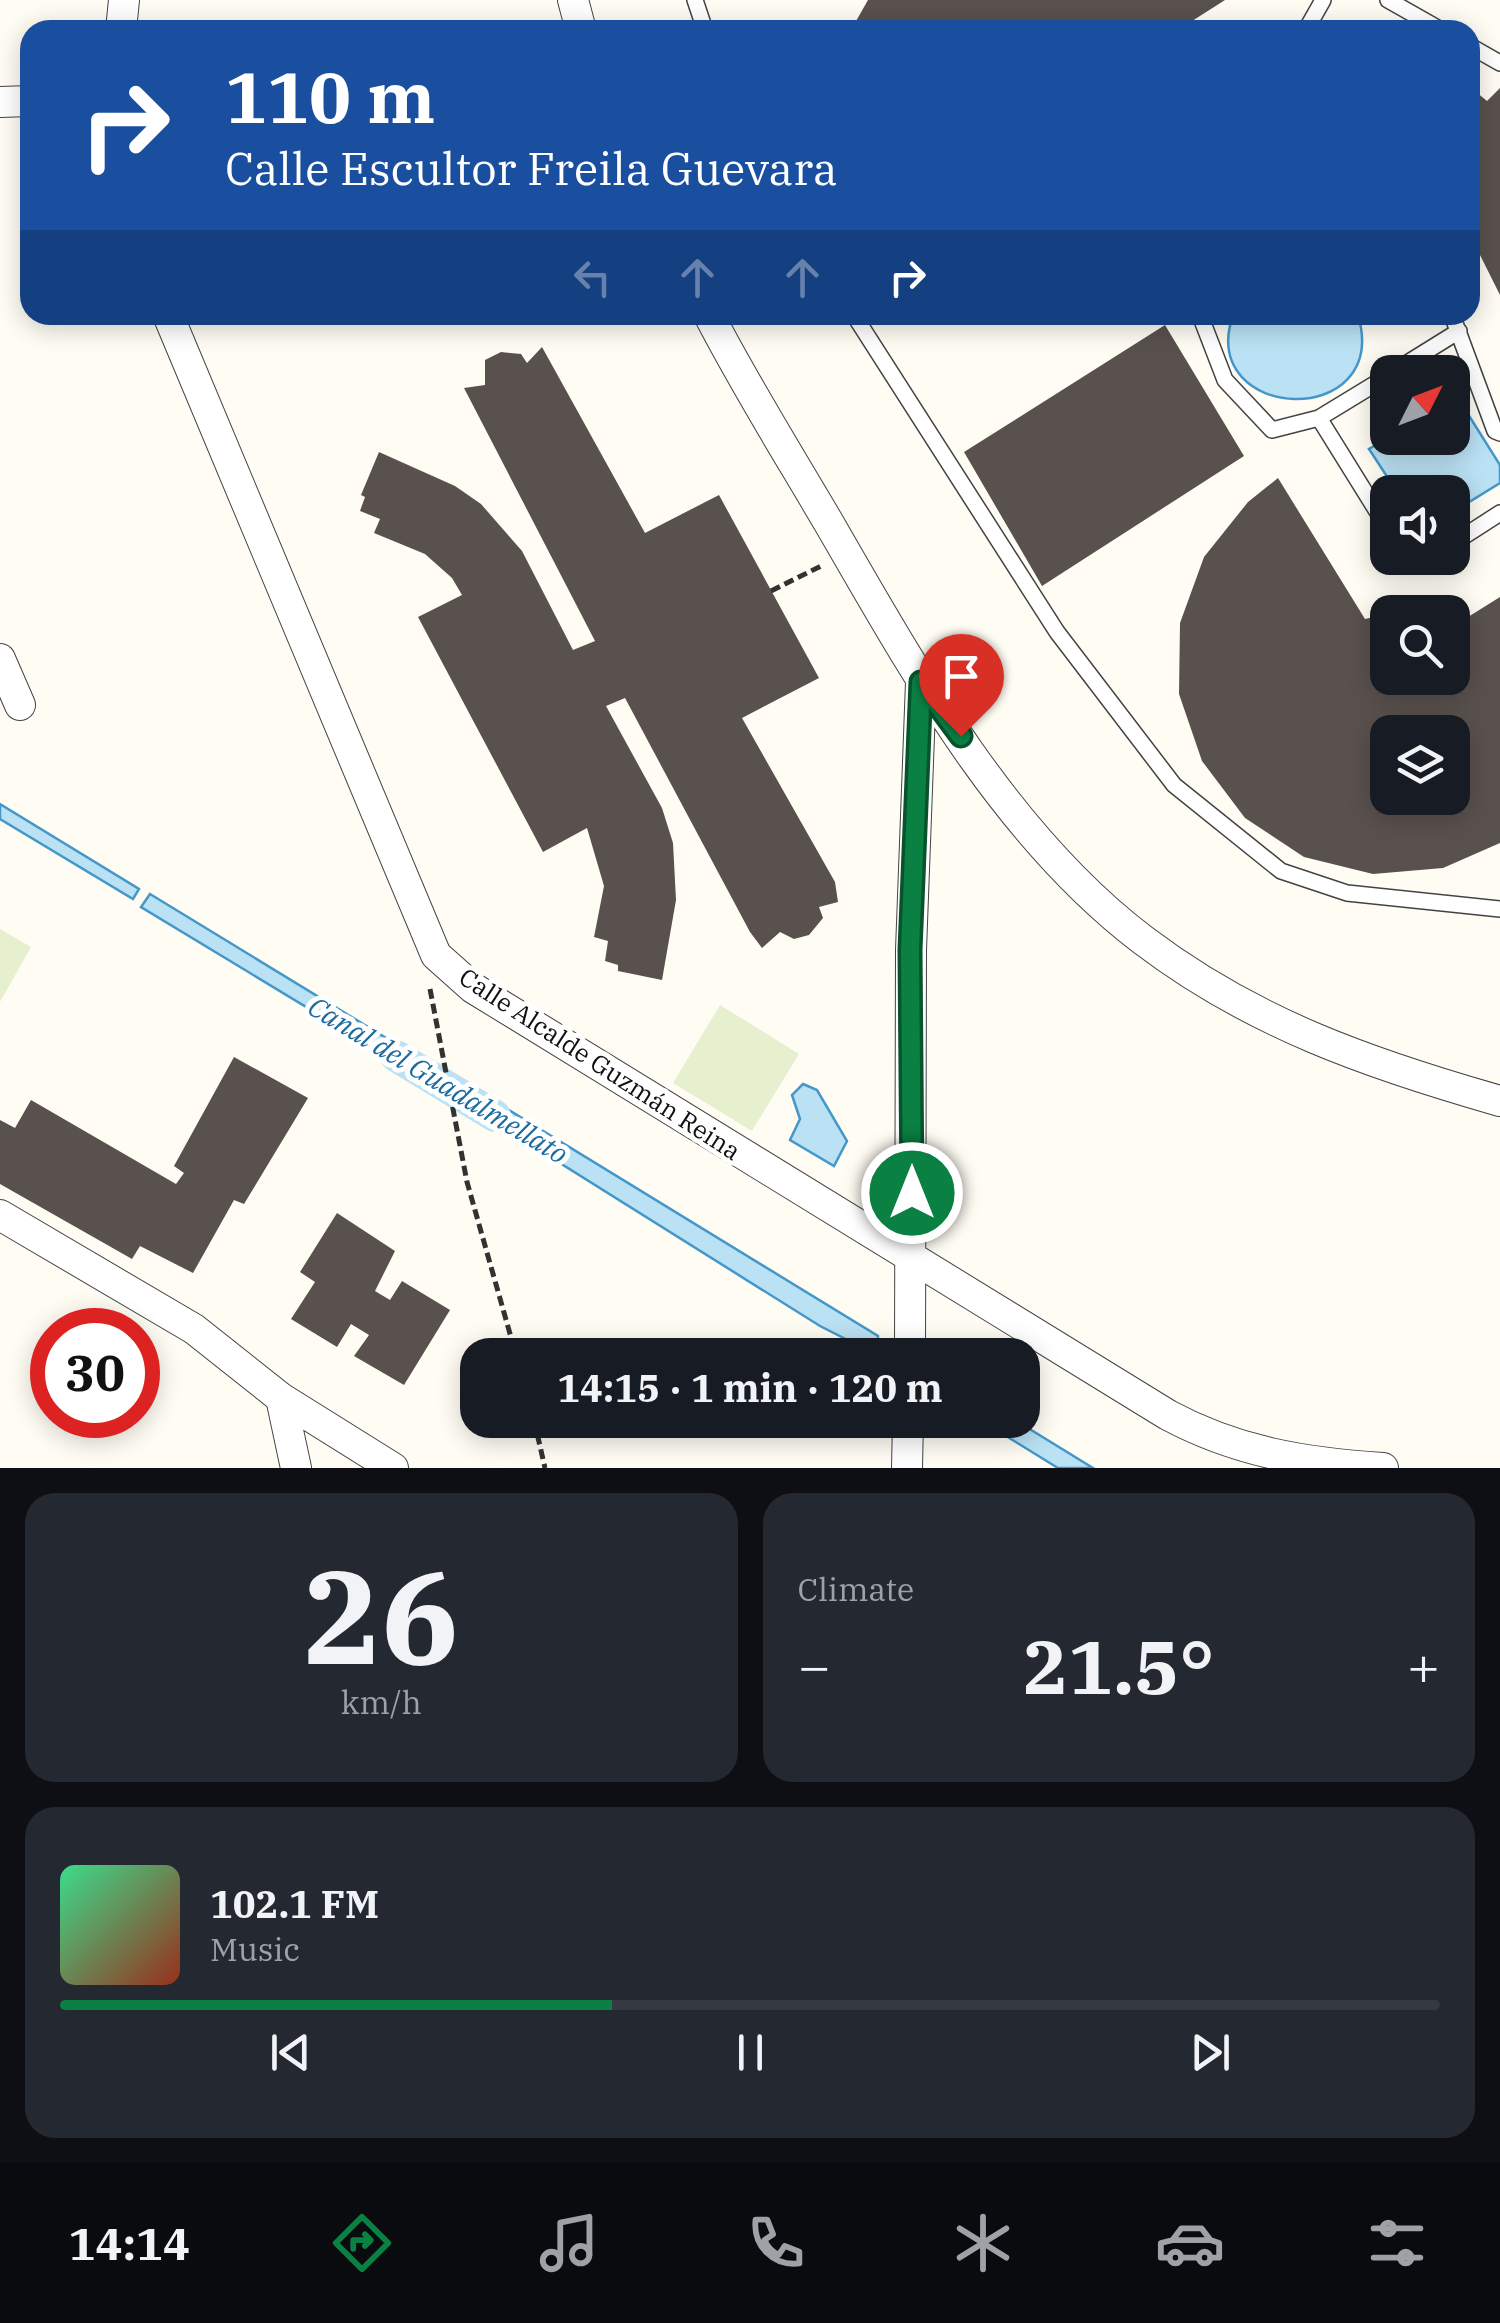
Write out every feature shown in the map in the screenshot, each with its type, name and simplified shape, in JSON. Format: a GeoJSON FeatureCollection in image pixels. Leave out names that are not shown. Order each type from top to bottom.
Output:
{"type":"FeatureCollection","features":[{"type":"Feature","properties":{"kind":"street","name":"Calle Alcalde Guzmán Reina"},"geometry":{"type":"LineString","coordinates":[[172,325],[436,955],[473,988],[912,1260],[1202,1433],[1299,1461],[1382,1468]]}},
{"type":"Feature","properties":{"kind":"street"},"geometry":{"type":"LineString","coordinates":[[714,325],[921,682],[1020,816],[1142,940],[1231,998],[1320,1045],[1500,1101]]}},
{"type":"Feature","properties":{"kind":"street"},"geometry":{"type":"LineString","coordinates":[[0,659],[20,705]]}},
{"type":"Feature","properties":{"kind":"street"},"geometry":{"type":"LineString","coordinates":[[910,1338],[910,950],[921,682]]}},
{"type":"Feature","properties":{"kind":"street"},"geometry":{"type":"LineString","coordinates":[[0,1216],[194,1329],[282,1398],[393,1468]]}},
{"type":"Feature","properties":{"kind":"street"},"geometry":{"type":"LineString","coordinates":[[282,1398],[296,1468]]}},
{"type":"Feature","properties":{"kind":"street"},"geometry":{"type":"LineString","coordinates":[[907,1468],[908,1438]]}},
{"type":"Feature","properties":{"kind":"lane"},"geometry":{"type":"LineString","coordinates":[[1388,0],[1423,20]]}},
{"type":"Feature","properties":{"kind":"lane"},"geometry":{"type":"LineString","coordinates":[[860,325],[1057,632],[1174,785],[1281,871],[1347,893],[1500,908]]}},
{"type":"Feature","properties":{"kind":"lane"},"geometry":{"type":"LineString","coordinates":[[1204,325],[1225,380],[1272,430],[1320,418],[1370,387]]}},
{"type":"Feature","properties":{"kind":"lane"},"geometry":{"type":"LineString","coordinates":[[1457,325],[1495,431],[1500,433]]}},
{"type":"Feature","properties":{"kind":"lane"},"geometry":{"type":"LineString","coordinates":[[1421,355],[1460,331]]}},
{"type":"Feature","properties":{"kind":"lane"},"geometry":{"type":"LineString","coordinates":[[1320,418],[1370,500]]}},
{"type":"Feature","properties":{"kind":"lane"},"geometry":{"type":"LineString","coordinates":[[1470,532],[1500,513]]}},
{"type":"Feature","properties":{"kind":"path"},"geometry":{"type":"LineString","coordinates":[[771,590],[846,554]]}},
{"type":"Feature","properties":{"kind":"path"},"geometry":{"type":"LineString","coordinates":[[436,955],[430,986],[448,1102],[511,1338]]}},
{"type":"Feature","properties":{"kind":"path"},"geometry":{"type":"LineString","coordinates":[[538,1438],[545,1468]]}},
{"type":"Feature","properties":{"kind":"green space"},"geometry":{"type":"Polygon","coordinates":[[[0,929],[31,947],[0,1002],[0,929]]]}},
{"type":"Feature","properties":{"kind":"green space"},"geometry":{"type":"Polygon","coordinates":[[[720,1005],[799,1054],[752,1131],[673,1083],[720,1005]]]}},
{"type":"Feature","properties":{"kind":"water"},"geometry":{"type":"Polygon","coordinates":[[[1232,325],[1359,325],[1361,353],[1348,379],[1324,394],[1294,399],[1265,393],[1242,377],[1229,351],[1232,325]]]}},
{"type":"Feature","properties":{"kind":"water"},"geometry":{"type":"Polygon","coordinates":[[[1470,417],[1500,465],[1500,483],[1470,502],[1470,475],[1386,475],[1373,455],[1470,455],[1470,417]]]}},
{"type":"Feature","properties":{"kind":"water"},"geometry":{"type":"Polygon","coordinates":[[[0,804],[139,889],[133,899],[0,819],[0,804]]]}},
{"type":"Feature","properties":{"kind":"water"},"geometry":{"type":"Polygon","coordinates":[[[150,894],[432,1066],[435,1085],[141,907],[150,894]]]}},
{"type":"Feature","properties":{"kind":"water"},"geometry":{"type":"Polygon","coordinates":[[[455,1077],[878,1338],[844,1338],[820,1326],[461,1101],[455,1077]]]}},
{"type":"Feature","properties":{"kind":"water"},"geometry":{"type":"Polygon","coordinates":[[[803,1084],[817,1090],[847,1141],[834,1166],[790,1140],[800,1119],[792,1095],[803,1084]]]}},
{"type":"Feature","properties":{"kind":"water"},"geometry":{"type":"Polygon","coordinates":[[[1040,1435],[1093,1468],[1058,1468],[1009,1438],[1040,1435]]]}},
{"type":"Feature","properties":{"kind":"building"},"geometry":{"type":"Polygon","coordinates":[[[868,0],[1225,0],[1194,20],[857,20],[868,0]]]}},
{"type":"Feature","properties":{"kind":"building"},"geometry":{"type":"Polygon","coordinates":[[[1500,88],[1500,295],[1480,255],[1480,95],[1487,101],[1500,88]]]}},
{"type":"Feature","properties":{"kind":"building"},"geometry":{"type":"Polygon","coordinates":[[[1165,325],[1244,456],[1042,586],[964,452],[1165,325]]]}},
{"type":"Feature","properties":{"kind":"building"},"geometry":{"type":"Polygon","coordinates":[[[542,347],[645,533],[719,495],[819,678],[742,718],[835,882],[838,902],[819,907],[823,918],[809,935],[794,939],[780,932],[762,948],[625,698],[606,706],[662,808],[673,843],[676,900],[662,980],[618,971],[618,965],[605,961],[608,941],[594,937],[604,886],[587,828],[543,852],[418,617],[462,595],[452,578],[425,554],[374,533],[380,519],[360,511],[365,497],[361,495],[379,452],[455,486],[481,504],[522,551],[573,650],[595,641],[464,388],[485,385],[485,360],[501,352],[521,354],[527,363],[542,347]]]}},
{"type":"Feature","properties":{"kind":"building"},"geometry":{"type":"Polygon","coordinates":[[[1278,478],[1365,619],[1370,618],[1370,695],[1470,695],[1470,616],[1500,597],[1500,843],[1443,868],[1373,874],[1304,857],[1245,818],[1202,761],[1179,694],[1180,623],[1204,557],[1248,502],[1278,478]]]}},
{"type":"Feature","properties":{"kind":"building"},"geometry":{"type":"Polygon","coordinates":[[[234,1057],[308,1098],[244,1204],[234,1200],[193,1273],[140,1246],[132,1259],[0,1184],[0,1120],[15,1128],[31,1100],[176,1184],[184,1173],[174,1166],[234,1057]]]}},
{"type":"Feature","properties":{"kind":"building"},"geometry":{"type":"Polygon","coordinates":[[[337,1213],[395,1251],[375,1291],[390,1300],[402,1281],[450,1310],[404,1385],[354,1356],[369,1335],[351,1324],[337,1347],[291,1319],[315,1282],[300,1272],[337,1213]]]}},
{"type":"Feature","properties":{"kind":"waterway","name":"Canal del Guadalmellato"},"geometry":{"type":"LineString","coordinates":[[396,1056],[495,1116]]}},
{"type":"Feature","properties":{"kind":"route"},"geometry":{"type":"LineString","coordinates":[[912,1193],[910,950],[921,682],[961,736]]}}]}
